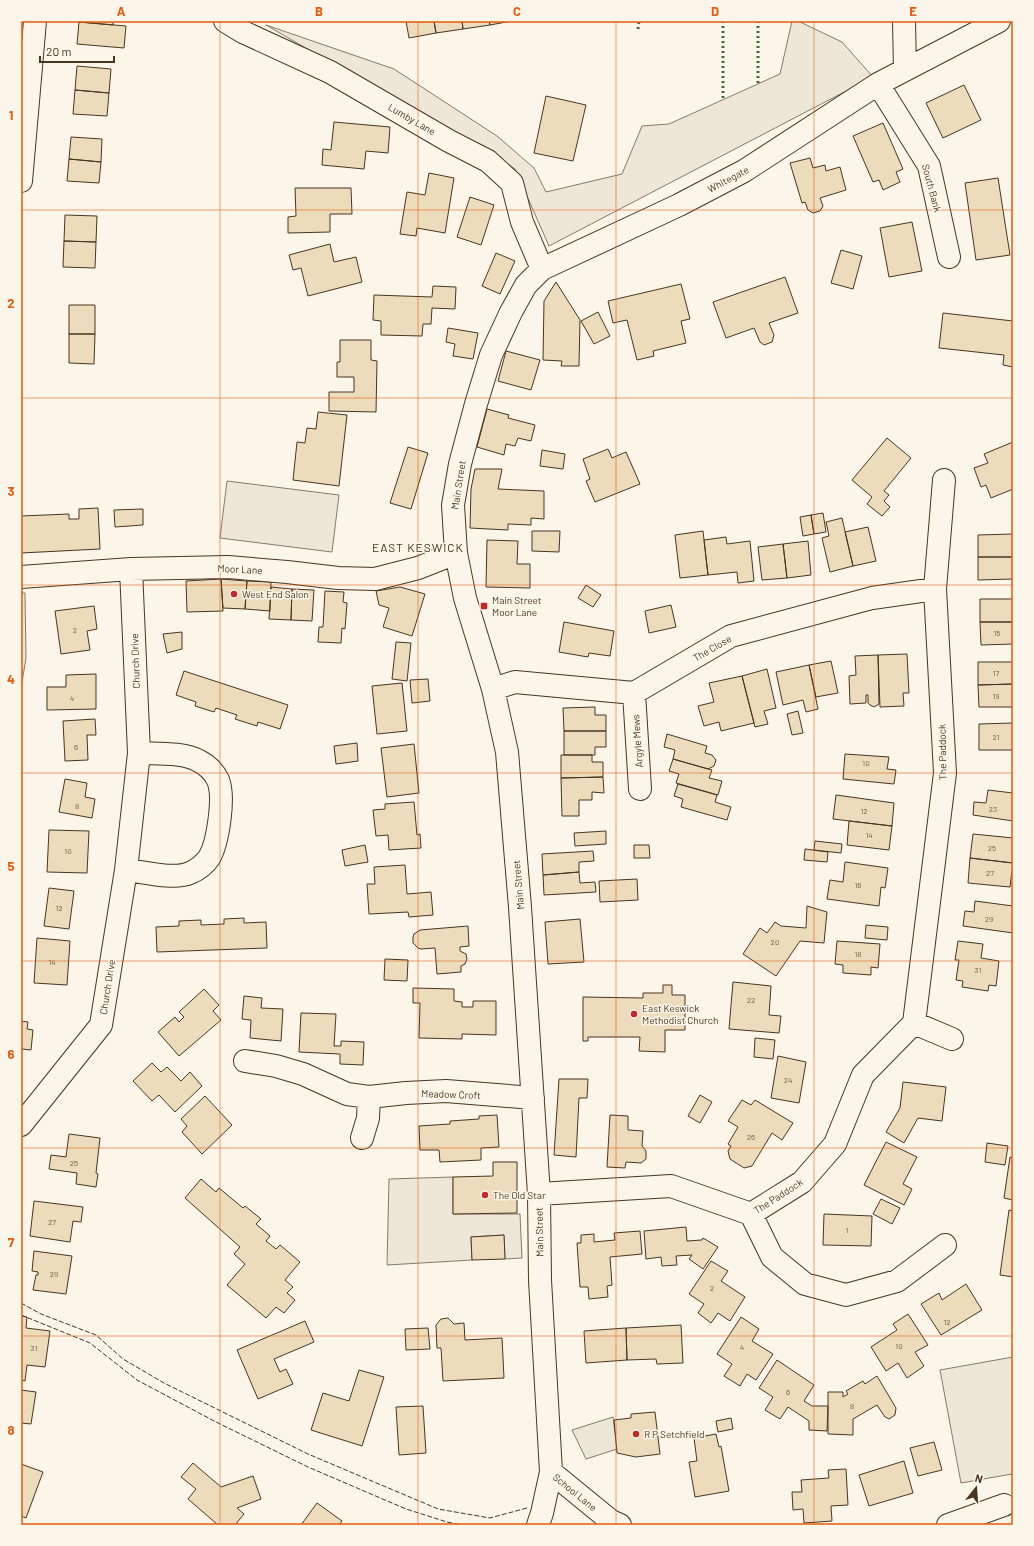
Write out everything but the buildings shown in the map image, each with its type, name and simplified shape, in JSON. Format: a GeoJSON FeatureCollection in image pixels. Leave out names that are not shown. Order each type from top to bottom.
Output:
{"type":"FeatureCollection","features":[{"type":"Feature","properties":{"kind":"street"},"geometry":{"type":"LineString","coordinates":[[21,181],[35,21]]}},
{"type":"Feature","properties":{"kind":"street","name":"Lumby Lane"},"geometry":{"type":"LineString","coordinates":[[225,21],[243,32],[330,72],[449,141],[488,161],[512,183],[522,222],[542,269]]}},
{"type":"Feature","properties":{"kind":"street"},"geometry":{"type":"LineString","coordinates":[[904,21],[905,70]]}},
{"type":"Feature","properties":{"kind":"street","name":"Whitegate"},"geometry":{"type":"LineString","coordinates":[[542,269],[680,204],[744,171],[878,84],[999,21]]}},
{"type":"Feature","properties":{"kind":"street","name":"South Bank"},"geometry":{"type":"LineString","coordinates":[[878,84],[929,166],[949,257]]}},
{"type":"Feature","properties":{"kind":"street","name":"Main Street"},"geometry":{"type":"LineString","coordinates":[[538,1525],[551,1472],[540,1280],[539,1194],[520,908],[507,752],[492,689],[465,598],[456,554],[453,505],[460,464],[491,355],[511,312],[526,285],[542,269]]}},
{"type":"Feature","properties":{"kind":"street","name":"The Paddock"},"geometry":{"type":"LineString","coordinates":[[539,1194],[671,1186],[751,1214],[802,1182],[836,1144],[863,1074],[914,1023],[945,773],[935,589],[944,480]]}},
{"type":"Feature","properties":{"kind":"street","name":"Moor Lane"},"geometry":{"type":"LineString","coordinates":[[21,576],[131,569],[228,567],[338,578],[375,579],[418,568],[456,554]]}},
{"type":"Feature","properties":{"kind":"street","name":"Church Drive"},"geometry":{"type":"LineString","coordinates":[[21,1125],[101,1025],[126,870],[139,753],[131,569]]}},
{"type":"Feature","properties":{"kind":"street","name":"The Close"},"geometry":{"type":"LineString","coordinates":[[634,693],[731,636],[872,598],[935,589]]}},
{"type":"Feature","properties":{"kind":"street"},"geometry":{"type":"LineString","coordinates":[[492,689],[515,682],[634,693]]}},
{"type":"Feature","properties":{"kind":"street","name":"Argyle Mews"},"geometry":{"type":"LineString","coordinates":[[634,693],[640,790]]}},
{"type":"Feature","properties":{"kind":"street"},"geometry":{"type":"LineString","coordinates":[[126,870],[177,876],[200,868],[214,848],[220,808],[221,794],[218,781],[210,769],[199,760],[185,756],[139,753]]}},
{"type":"Feature","properties":{"kind":"street"},"geometry":{"type":"LineString","coordinates":[[914,1023],[952,1039]]}},
{"type":"Feature","properties":{"kind":"street","name":"Meadow Croft"},"geometry":{"type":"LineString","coordinates":[[245,1061],[276,1066],[303,1074],[347,1094],[369,1097],[446,1091],[533,1098]]}},
{"type":"Feature","properties":{"kind":"street"},"geometry":{"type":"LineString","coordinates":[[362,1138],[368,1118],[369,1097]]}},
{"type":"Feature","properties":{"kind":"street"},"geometry":{"type":"LineString","coordinates":[[751,1214],[772,1257],[805,1284],[846,1295],[897,1281],[945,1245]]}},
{"type":"Feature","properties":{"kind":"street","name":"School Lane"},"geometry":{"type":"LineString","coordinates":[[551,1472],[611,1521],[620,1525]]}},
{"type":"Feature","properties":{"kind":"street"},"geometry":{"type":"LineString","coordinates":[[948,1525],[1004,1505]]}},
{"type":"Feature","properties":{"kind":"shaded area"},"geometry":{"type":"Polygon","coordinates":[[[792,21],[798,21],[842,42],[873,77],[549,246],[515,169],[266,25],[394,69],[497,136],[534,168],[546,192],[622,174],[642,126],[669,124],[780,74],[792,21]]]}},
{"type":"Feature","properties":{"kind":"shaded area"},"geometry":{"type":"Polygon","coordinates":[[[227,481],[339,495],[332,552],[220,538],[227,481]]]}},
{"type":"Feature","properties":{"kind":"shaded area"},"geometry":{"type":"Polygon","coordinates":[[[21,593],[25,593],[26,658],[21,688],[21,593]]]}},
{"type":"Feature","properties":{"kind":"shaded area"},"geometry":{"type":"Polygon","coordinates":[[[453,1177],[453,1214],[520,1214],[522,1258],[505,1259],[504,1235],[471,1237],[472,1260],[387,1265],[389,1179],[453,1177]]]}},
{"type":"Feature","properties":{"kind":"shaded area"},"geometry":{"type":"Polygon","coordinates":[[[1013,1357],[1013,1479],[1012,1474],[961,1483],[940,1370],[1013,1357]]]}},
{"type":"Feature","properties":{"kind":"shaded area"},"geometry":{"type":"Polygon","coordinates":[[[613,1417],[617,1449],[586,1459],[572,1430],[613,1417]]]}},
{"type":"Feature","properties":{"kind":"hedge"},"geometry":{"type":"LineString","coordinates":[[638,29],[639,21]]}},
{"type":"Feature","properties":{"kind":"hedge"},"geometry":{"type":"LineString","coordinates":[[723,21],[723,100]]}},
{"type":"Feature","properties":{"kind":"hedge"},"geometry":{"type":"LineString","coordinates":[[758,21],[758,84]]}},
{"type":"Feature","properties":{"kind":"fence"},"geometry":{"type":"LineString","coordinates":[[21,1303],[41,1314],[96,1335],[123,1359],[164,1383],[308,1454],[438,1509],[490,1518],[527,1508]]}},
{"type":"Feature","properties":{"kind":"fence"},"geometry":{"type":"LineString","coordinates":[[21,1315],[90,1343],[137,1380],[216,1422],[308,1467],[406,1509],[447,1522],[462,1525]]}},
{"type":"Feature","properties":{"kind":"place","name":"West End Salon"},"geometry":{"type":"Point","coordinates":[234,594]}},
{"type":"Feature","properties":{"kind":"place","name":"Main Street Moor Lane"},"geometry":{"type":"Point","coordinates":[484,606]}},
{"type":"Feature","properties":{"kind":"place","name":"East Keswick Methodist Church"},"geometry":{"type":"Point","coordinates":[634,1014]}},
{"type":"Feature","properties":{"kind":"place","name":"The Old Star"},"geometry":{"type":"Point","coordinates":[485,1195]}},
{"type":"Feature","properties":{"kind":"place","name":"R P Setchfield"},"geometry":{"type":"Point","coordinates":[636,1434]}},
{"type":"Feature","properties":{"kind":"district","name":"EAST KESWICK"},"geometry":{"type":"Point","coordinates":[418,548]}}]}
